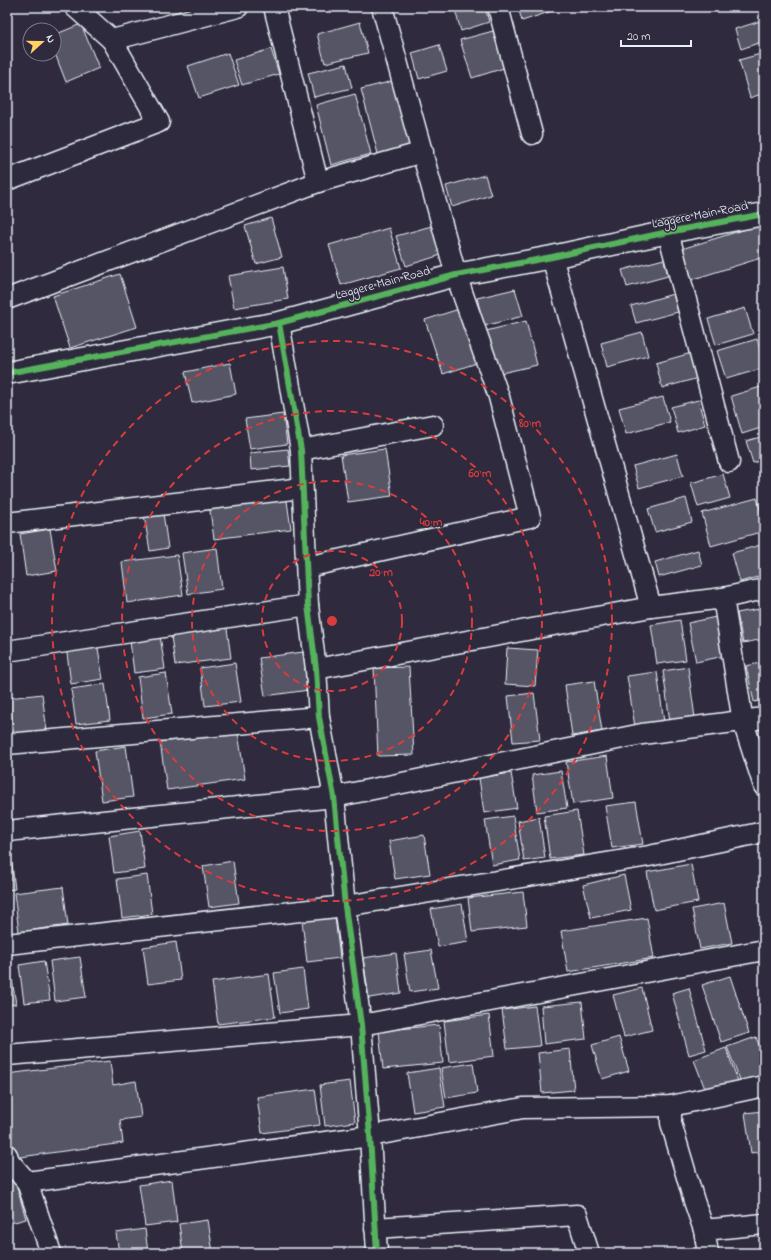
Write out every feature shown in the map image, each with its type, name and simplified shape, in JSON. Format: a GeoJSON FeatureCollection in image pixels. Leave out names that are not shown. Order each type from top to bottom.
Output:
{"type":"FeatureCollection","features":[{"type":"Feature","properties":{"kind":"street"},"geometry":{"type":"LineString","coordinates":[[7,180],[159,122],[112,40],[75,7]]}},
{"type":"Feature","properties":{"kind":"street"},"geometry":{"type":"LineString","coordinates":[[112,40],[238,7]]}},
{"type":"Feature","properties":{"kind":"street"},"geometry":{"type":"LineString","coordinates":[[274,7],[318,182]]}},
{"type":"Feature","properties":{"kind":"street"},"geometry":{"type":"LineString","coordinates":[[307,567],[530,517],[499,396],[456,275],[382,7]]}},
{"type":"Feature","properties":{"kind":"street"},"geometry":{"type":"LineString","coordinates":[[498,7],[532,134]]}},
{"type":"Feature","properties":{"kind":"street"},"geometry":{"type":"LineString","coordinates":[[7,299],[318,182],[423,152]]}},
{"type":"Feature","properties":{"kind":"street","name":"Laggere Main Road"},"geometry":{"type":"LineString","coordinates":[[7,373],[279,323],[456,275],[552,257],[668,232],[764,215]]}},
{"type":"Feature","properties":{"kind":"street"},"geometry":{"type":"LineString","coordinates":[[668,232],[729,462]]}},
{"type":"Feature","properties":{"kind":"street"},"geometry":{"type":"LineString","coordinates":[[552,257],[651,607]]}},
{"type":"Feature","properties":{"kind":"street"},"geometry":{"type":"LineString","coordinates":[[279,323],[301,450],[308,605],[316,669],[319,717],[334,797],[345,906],[361,1025],[370,1136],[377,1253]]}},
{"type":"Feature","properties":{"kind":"street"},"geometry":{"type":"LineString","coordinates":[[301,450],[433,424]]}},
{"type":"Feature","properties":{"kind":"street"},"geometry":{"type":"LineString","coordinates":[[7,523],[302,488]]}},
{"type":"Feature","properties":{"kind":"street"},"geometry":{"type":"LineString","coordinates":[[316,669],[651,607],[723,598],[764,589]]}},
{"type":"Feature","properties":{"kind":"street"},"geometry":{"type":"LineString","coordinates":[[723,598],[743,722],[764,786]]}},
{"type":"Feature","properties":{"kind":"street"},"geometry":{"type":"LineString","coordinates":[[7,651],[308,605]]}},
{"type":"Feature","properties":{"kind":"street"},"geometry":{"type":"LineString","coordinates":[[7,744],[319,717]]}},
{"type":"Feature","properties":{"kind":"street"},"geometry":{"type":"LineString","coordinates":[[7,830],[334,797],[642,734],[743,722],[764,718]]}},
{"type":"Feature","properties":{"kind":"street"},"geometry":{"type":"LineString","coordinates":[[7,944],[345,906],[649,856],[764,832]]}},
{"type":"Feature","properties":{"kind":"street"},"geometry":{"type":"LineString","coordinates":[[7,1055],[361,1025],[764,950]]}},
{"type":"Feature","properties":{"kind":"street"},"geometry":{"type":"LineString","coordinates":[[27,1182],[370,1136],[523,1108],[671,1106],[764,1086]]}},
{"type":"Feature","properties":{"kind":"street"},"geometry":{"type":"LineString","coordinates":[[671,1106],[671,1123],[704,1230],[708,1253]]}},
{"type":"Feature","properties":{"kind":"street"},"geometry":{"type":"LineString","coordinates":[[8,1159],[27,1182],[52,1253]]}},
{"type":"Feature","properties":{"kind":"street"},"geometry":{"type":"LineString","coordinates":[[375,1228],[577,1216],[589,1253]]}},
{"type":"Feature","properties":{"kind":"street"},"geometry":{"type":"LineString","coordinates":[[704,1230],[764,1224]]}},
{"type":"Feature","properties":{"kind":"building"},"geometry":{"type":"Polygon","coordinates":[[[463,7],[485,7],[489,22],[461,31],[455,10],[463,7]]]}},
{"type":"Feature","properties":{"kind":"building"},"geometry":{"type":"Polygon","coordinates":[[[518,7],[554,7],[555,10],[522,21],[518,7]]]}},
{"type":"Feature","properties":{"kind":"building"},"geometry":{"type":"Polygon","coordinates":[[[764,20],[764,41],[741,49],[735,29],[764,20]]]}},
{"type":"Feature","properties":{"kind":"building"},"geometry":{"type":"Polygon","coordinates":[[[360,22],[368,53],[325,63],[317,34],[360,22]]]}},
{"type":"Feature","properties":{"kind":"building"},"geometry":{"type":"Polygon","coordinates":[[[81,24],[99,68],[66,82],[58,62],[62,62],[62,32],[81,24]]]}},
{"type":"Feature","properties":{"kind":"building"},"geometry":{"type":"Polygon","coordinates":[[[493,31],[504,68],[472,78],[460,40],[493,31]]]}},
{"type":"Feature","properties":{"kind":"building"},"geometry":{"type":"Polygon","coordinates":[[[439,45],[447,71],[419,79],[412,53],[439,45]]]}},
{"type":"Feature","properties":{"kind":"building"},"geometry":{"type":"Polygon","coordinates":[[[271,49],[279,74],[242,85],[234,60],[271,49]]]}},
{"type":"Feature","properties":{"kind":"building"},"geometry":{"type":"Polygon","coordinates":[[[228,53],[239,85],[199,98],[188,66],[228,53]]]}},
{"type":"Feature","properties":{"kind":"building"},"geometry":{"type":"Polygon","coordinates":[[[764,53],[764,93],[750,98],[739,60],[764,53]]]}},
{"type":"Feature","properties":{"kind":"building"},"geometry":{"type":"Polygon","coordinates":[[[346,64],[352,88],[314,97],[308,73],[346,64]]]}},
{"type":"Feature","properties":{"kind":"building"},"geometry":{"type":"Polygon","coordinates":[[[397,80],[414,145],[378,154],[361,89],[397,80]]]}},
{"type":"Feature","properties":{"kind":"building"},"geometry":{"type":"Polygon","coordinates":[[[355,94],[371,154],[331,165],[316,105],[355,94]]]}},
{"type":"Feature","properties":{"kind":"building"},"geometry":{"type":"Polygon","coordinates":[[[485,175],[491,195],[452,207],[446,186],[485,175]]]}},
{"type":"Feature","properties":{"kind":"building"},"geometry":{"type":"Polygon","coordinates":[[[271,218],[282,257],[256,264],[245,226],[271,218]]]}},
{"type":"Feature","properties":{"kind":"building"},"geometry":{"type":"Polygon","coordinates":[[[435,225],[444,254],[406,266],[396,236],[435,225]]]}},
{"type":"Feature","properties":{"kind":"building"},"geometry":{"type":"Polygon","coordinates":[[[759,225],[764,241],[764,257],[684,282],[675,251],[759,225]]]}},
{"type":"Feature","properties":{"kind":"building"},"geometry":{"type":"Polygon","coordinates":[[[389,228],[401,268],[341,285],[329,245],[389,228]]]}},
{"type":"Feature","properties":{"kind":"building"},"geometry":{"type":"Polygon","coordinates":[[[664,259],[668,276],[627,287],[622,270],[664,259]]]}},
{"type":"Feature","properties":{"kind":"building"},"geometry":{"type":"Polygon","coordinates":[[[283,267],[288,299],[234,308],[228,276],[283,267]]]}},
{"type":"Feature","properties":{"kind":"building"},"geometry":{"type":"Polygon","coordinates":[[[120,274],[137,327],[70,348],[53,296],[120,274]]]}},
{"type":"Feature","properties":{"kind":"building"},"geometry":{"type":"Polygon","coordinates":[[[515,289],[523,316],[484,326],[477,298],[515,289]]]}},
{"type":"Feature","properties":{"kind":"building"},"geometry":{"type":"Polygon","coordinates":[[[673,294],[678,312],[636,323],[631,306],[673,294]]]}},
{"type":"Feature","properties":{"kind":"building"},"geometry":{"type":"Polygon","coordinates":[[[462,308],[480,362],[443,374],[425,320],[462,308]]]}},
{"type":"Feature","properties":{"kind":"building"},"geometry":{"type":"Polygon","coordinates":[[[745,308],[753,334],[716,345],[708,319],[745,308]]]}},
{"type":"Feature","properties":{"kind":"building"},"geometry":{"type":"Polygon","coordinates":[[[526,321],[537,365],[497,374],[486,331],[526,321]]]}},
{"type":"Feature","properties":{"kind":"building"},"geometry":{"type":"Polygon","coordinates":[[[642,332],[648,356],[607,367],[601,343],[642,332]]]}},
{"type":"Feature","properties":{"kind":"building"},"geometry":{"type":"Polygon","coordinates":[[[757,339],[764,362],[764,368],[726,379],[717,351],[757,339]]]}},
{"type":"Feature","properties":{"kind":"building"},"geometry":{"type":"Polygon","coordinates":[[[695,352],[702,377],[662,388],[656,363],[695,352]]]}},
{"type":"Feature","properties":{"kind":"building"},"geometry":{"type":"Polygon","coordinates":[[[230,363],[236,394],[192,403],[185,372],[230,363]]]}},
{"type":"Feature","properties":{"kind":"building"},"geometry":{"type":"Polygon","coordinates":[[[764,386],[764,427],[742,434],[731,396],[764,386]]]}},
{"type":"Feature","properties":{"kind":"building"},"geometry":{"type":"Polygon","coordinates":[[[663,397],[670,422],[626,434],[619,408],[663,397]]]}},
{"type":"Feature","properties":{"kind":"building"},"geometry":{"type":"Polygon","coordinates":[[[698,400],[705,425],[678,433],[671,407],[698,400]]]}},
{"type":"Feature","properties":{"kind":"building"},"geometry":{"type":"Polygon","coordinates":[[[283,414],[287,444],[250,449],[245,419],[283,414]]]}},
{"type":"Feature","properties":{"kind":"building"},"geometry":{"type":"Polygon","coordinates":[[[764,436],[764,459],[753,463],[746,441],[764,436]]]}},
{"type":"Feature","properties":{"kind":"building"},"geometry":{"type":"Polygon","coordinates":[[[288,449],[290,466],[251,470],[250,453],[288,449]]]}},
{"type":"Feature","properties":{"kind":"building"},"geometry":{"type":"Polygon","coordinates":[[[385,449],[392,496],[348,502],[341,455],[385,449]]]}},
{"type":"Feature","properties":{"kind":"building"},"geometry":{"type":"Polygon","coordinates":[[[677,454],[683,476],[639,488],[633,466],[677,454]]]}},
{"type":"Feature","properties":{"kind":"building"},"geometry":{"type":"Polygon","coordinates":[[[723,474],[730,498],[698,507],[691,483],[723,474]]]}},
{"type":"Feature","properties":{"kind":"building"},"geometry":{"type":"Polygon","coordinates":[[[286,494],[291,529],[214,539],[209,504],[286,494]]]}},
{"type":"Feature","properties":{"kind":"building"},"geometry":{"type":"Polygon","coordinates":[[[686,498],[692,522],[655,532],[648,509],[686,498]]]}},
{"type":"Feature","properties":{"kind":"building"},"geometry":{"type":"Polygon","coordinates":[[[757,498],[764,524],[764,531],[711,546],[702,513],[757,498]]]}},
{"type":"Feature","properties":{"kind":"building"},"geometry":{"type":"Polygon","coordinates":[[[163,513],[168,548],[150,551],[144,515],[163,513]]]}},
{"type":"Feature","properties":{"kind":"building"},"geometry":{"type":"Polygon","coordinates":[[[50,529],[57,571],[26,576],[20,534],[50,529]]]}},
{"type":"Feature","properties":{"kind":"building"},"geometry":{"type":"Polygon","coordinates":[[[764,544],[764,575],[740,582],[732,553],[764,544]]]}},
{"type":"Feature","properties":{"kind":"building"},"geometry":{"type":"Polygon","coordinates":[[[217,548],[222,589],[188,594],[182,553],[217,548]]]}},
{"type":"Feature","properties":{"kind":"building"},"geometry":{"type":"Polygon","coordinates":[[[698,550],[702,565],[659,577],[655,562],[698,550]]]}},
{"type":"Feature","properties":{"kind":"building"},"geometry":{"type":"Polygon","coordinates":[[[177,555],[183,595],[127,603],[122,562],[177,555]]]}},
{"type":"Feature","properties":{"kind":"building"},"geometry":{"type":"Polygon","coordinates":[[[764,608],[764,639],[743,643],[737,613],[764,608]]]}},
{"type":"Feature","properties":{"kind":"building"},"geometry":{"type":"Polygon","coordinates":[[[716,617],[724,656],[696,662],[688,623],[716,617]]]}},
{"type":"Feature","properties":{"kind":"building"},"geometry":{"type":"Polygon","coordinates":[[[680,620],[686,660],[657,664],[651,625],[680,620]]]}},
{"type":"Feature","properties":{"kind":"building"},"geometry":{"type":"Polygon","coordinates":[[[226,621],[231,658],[175,665],[170,629],[226,621]]]}},
{"type":"Feature","properties":{"kind":"building"},"geometry":{"type":"Polygon","coordinates":[[[159,629],[165,669],[134,673],[129,633],[159,629]]]}},
{"type":"Feature","properties":{"kind":"building"},"geometry":{"type":"Polygon","coordinates":[[[97,642],[103,679],[71,684],[66,646],[97,642]]]}},
{"type":"Feature","properties":{"kind":"building"},"geometry":{"type":"Polygon","coordinates":[[[507,648],[538,650],[535,686],[505,684],[507,648]]]}},
{"type":"Feature","properties":{"kind":"building"},"geometry":{"type":"Polygon","coordinates":[[[303,652],[309,690],[265,696],[259,658],[303,652]]]}},
{"type":"Feature","properties":{"kind":"building"},"geometry":{"type":"Polygon","coordinates":[[[764,662],[764,700],[754,702],[746,666],[764,662]]]}},
{"type":"Feature","properties":{"kind":"building"},"geometry":{"type":"Polygon","coordinates":[[[235,663],[241,702],[205,706],[200,668],[235,663]]]}},
{"type":"Feature","properties":{"kind":"building"},"geometry":{"type":"Polygon","coordinates":[[[409,667],[414,755],[378,756],[374,668],[409,667]]]}},
{"type":"Feature","properties":{"kind":"building"},"geometry":{"type":"Polygon","coordinates":[[[688,667],[695,718],[670,722],[663,671],[688,667]]]}},
{"type":"Feature","properties":{"kind":"building"},"geometry":{"type":"Polygon","coordinates":[[[657,672],[664,722],[635,727],[627,676],[657,672]]]}},
{"type":"Feature","properties":{"kind":"building"},"geometry":{"type":"Polygon","coordinates":[[[166,673],[172,714],[143,718],[138,677],[166,673]]]}},
{"type":"Feature","properties":{"kind":"building"},"geometry":{"type":"Polygon","coordinates":[[[594,681],[602,731],[572,736],[565,685],[594,681]]]}},
{"type":"Feature","properties":{"kind":"building"},"geometry":{"type":"Polygon","coordinates":[[[105,684],[110,720],[76,724],[71,689],[105,684]]]}},
{"type":"Feature","properties":{"kind":"building"},"geometry":{"type":"Polygon","coordinates":[[[534,693],[540,740],[513,742],[508,696],[534,693]]]}},
{"type":"Feature","properties":{"kind":"building"},"geometry":{"type":"Polygon","coordinates":[[[42,694],[47,731],[14,735],[9,698],[42,694]]]}},
{"type":"Feature","properties":{"kind":"building"},"geometry":{"type":"Polygon","coordinates":[[[238,732],[245,779],[167,790],[160,742],[238,732]]]}},
{"type":"Feature","properties":{"kind":"building"},"geometry":{"type":"Polygon","coordinates":[[[126,746],[133,797],[102,801],[95,751],[126,746]]]}},
{"type":"Feature","properties":{"kind":"building"},"geometry":{"type":"Polygon","coordinates":[[[607,756],[613,798],[573,804],[566,762],[607,756]]]}},
{"type":"Feature","properties":{"kind":"building"},"geometry":{"type":"Polygon","coordinates":[[[561,771],[567,808],[537,812],[532,775],[561,771]]]}},
{"type":"Feature","properties":{"kind":"building"},"geometry":{"type":"Polygon","coordinates":[[[511,773],[517,808],[484,813],[479,778],[511,773]]]}},
{"type":"Feature","properties":{"kind":"building"},"geometry":{"type":"Polygon","coordinates":[[[636,802],[643,844],[612,848],[605,806],[636,802]]]}},
{"type":"Feature","properties":{"kind":"building"},"geometry":{"type":"Polygon","coordinates":[[[577,811],[584,855],[550,859],[544,816],[577,811]]]}},
{"type":"Feature","properties":{"kind":"building"},"geometry":{"type":"Polygon","coordinates":[[[513,816],[520,860],[492,865],[485,820],[513,816]]]}},
{"type":"Feature","properties":{"kind":"building"},"geometry":{"type":"Polygon","coordinates":[[[539,817],[545,858],[524,861],[518,821],[539,817]]]}},
{"type":"Feature","properties":{"kind":"building"},"geometry":{"type":"Polygon","coordinates":[[[140,831],[145,869],[114,873],[109,836],[140,831]]]}},
{"type":"Feature","properties":{"kind":"building"},"geometry":{"type":"Polygon","coordinates":[[[424,835],[430,874],[395,879],[389,841],[424,835]]]}},
{"type":"Feature","properties":{"kind":"building"},"geometry":{"type":"Polygon","coordinates":[[[10,849],[15,889],[7,890],[7,850],[10,849]]]}},
{"type":"Feature","properties":{"kind":"building"},"geometry":{"type":"Polygon","coordinates":[[[233,861],[239,903],[209,907],[203,866],[233,861]]]}},
{"type":"Feature","properties":{"kind":"building"},"geometry":{"type":"Polygon","coordinates":[[[691,864],[698,902],[654,910],[647,872],[691,864]]]}},
{"type":"Feature","properties":{"kind":"building"},"geometry":{"type":"Polygon","coordinates":[[[147,875],[152,914],[122,918],[117,879],[147,875]]]}},
{"type":"Feature","properties":{"kind":"building"},"geometry":{"type":"Polygon","coordinates":[[[624,875],[631,910],[591,918],[583,885],[624,875]]]}},
{"type":"Feature","properties":{"kind":"building"},"geometry":{"type":"Polygon","coordinates":[[[63,887],[68,925],[19,932],[14,893],[63,887]]]}},
{"type":"Feature","properties":{"kind":"building"},"geometry":{"type":"Polygon","coordinates":[[[523,892],[527,926],[472,932],[468,898],[523,892]]]}},
{"type":"Feature","properties":{"kind":"building"},"geometry":{"type":"Polygon","coordinates":[[[724,903],[732,943],[700,949],[692,909],[724,903]]]}},
{"type":"Feature","properties":{"kind":"building"},"geometry":{"type":"Polygon","coordinates":[[[462,904],[468,942],[438,947],[431,909],[462,904]]]}},
{"type":"Feature","properties":{"kind":"building"},"geometry":{"type":"Polygon","coordinates":[[[335,917],[340,958],[307,962],[302,921],[335,917]]]}},
{"type":"Feature","properties":{"kind":"building"},"geometry":{"type":"Polygon","coordinates":[[[647,918],[654,958],[568,972],[561,931],[647,918]]]}},
{"type":"Feature","properties":{"kind":"building"},"geometry":{"type":"Polygon","coordinates":[[[176,942],[181,980],[148,984],[143,947],[176,942]]]}},
{"type":"Feature","properties":{"kind":"building"},"geometry":{"type":"Polygon","coordinates":[[[431,950],[438,988],[410,992],[404,954],[431,950]]]}},
{"type":"Feature","properties":{"kind":"building"},"geometry":{"type":"Polygon","coordinates":[[[396,953],[401,993],[369,998],[363,958],[396,953]]]}},
{"type":"Feature","properties":{"kind":"building"},"geometry":{"type":"Polygon","coordinates":[[[80,957],[86,997],[55,1001],[50,961],[80,957]]]}},
{"type":"Feature","properties":{"kind":"building"},"geometry":{"type":"Polygon","coordinates":[[[44,961],[50,1000],[24,1003],[19,965],[44,961]]]}},
{"type":"Feature","properties":{"kind":"building"},"geometry":{"type":"Polygon","coordinates":[[[7,967],[10,967],[16,1004],[7,1005],[7,967]]]}},
{"type":"Feature","properties":{"kind":"building"},"geometry":{"type":"Polygon","coordinates":[[[303,969],[308,1009],[280,1013],[274,973],[303,969]]]}},
{"type":"Feature","properties":{"kind":"building"},"geometry":{"type":"Polygon","coordinates":[[[269,974],[275,1017],[218,1024],[212,982],[269,974]]]}},
{"type":"Feature","properties":{"kind":"building"},"geometry":{"type":"Polygon","coordinates":[[[730,976],[749,1033],[721,1042],[702,985],[730,976]]]}},
{"type":"Feature","properties":{"kind":"building"},"geometry":{"type":"Polygon","coordinates":[[[642,988],[652,1030],[624,1037],[613,995],[642,988]]]}},
{"type":"Feature","properties":{"kind":"building"},"geometry":{"type":"Polygon","coordinates":[[[689,988],[706,1050],[689,1055],[672,993],[689,988]]]}},
{"type":"Feature","properties":{"kind":"building"},"geometry":{"type":"Polygon","coordinates":[[[582,1002],[586,1039],[544,1044],[541,1006],[582,1002]]]}},
{"type":"Feature","properties":{"kind":"building"},"geometry":{"type":"Polygon","coordinates":[[[535,1006],[540,1046],[507,1049],[502,1010],[535,1006]]]}},
{"type":"Feature","properties":{"kind":"building"},"geometry":{"type":"Polygon","coordinates":[[[489,1015],[494,1056],[449,1062],[444,1021],[489,1015]]]}},
{"type":"Feature","properties":{"kind":"building"},"geometry":{"type":"Polygon","coordinates":[[[439,1025],[443,1063],[383,1069],[379,1031],[439,1025]]]}},
{"type":"Feature","properties":{"kind":"building"},"geometry":{"type":"Polygon","coordinates":[[[619,1037],[629,1071],[602,1079],[592,1045],[619,1037]]]}},
{"type":"Feature","properties":{"kind":"building"},"geometry":{"type":"Polygon","coordinates":[[[756,1037],[764,1058],[764,1074],[741,1082],[727,1047],[756,1037]]]}},
{"type":"Feature","properties":{"kind":"building"},"geometry":{"type":"Polygon","coordinates":[[[726,1048],[738,1081],[707,1094],[694,1060],[726,1048]]]}},
{"type":"Feature","properties":{"kind":"building"},"geometry":{"type":"Polygon","coordinates":[[[570,1049],[574,1090],[542,1093],[538,1053],[570,1049]]]}},
{"type":"Feature","properties":{"kind":"building"},"geometry":{"type":"Polygon","coordinates":[[[110,1061],[113,1085],[136,1081],[141,1117],[120,1120],[123,1143],[13,1158],[7,1114],[7,1074],[110,1061]]]}},
{"type":"Feature","properties":{"kind":"building"},"geometry":{"type":"Polygon","coordinates":[[[473,1063],[477,1093],[446,1098],[441,1068],[473,1063]]]}},
{"type":"Feature","properties":{"kind":"building"},"geometry":{"type":"Polygon","coordinates":[[[439,1068],[445,1107],[413,1112],[407,1073],[439,1068]]]}},
{"type":"Feature","properties":{"kind":"building"},"geometry":{"type":"Polygon","coordinates":[[[350,1081],[355,1122],[325,1126],[320,1085],[350,1081]]]}},
{"type":"Feature","properties":{"kind":"building"},"geometry":{"type":"Polygon","coordinates":[[[315,1089],[320,1125],[262,1133],[257,1097],[315,1089]]]}},
{"type":"Feature","properties":{"kind":"building"},"geometry":{"type":"Polygon","coordinates":[[[763,1111],[764,1151],[751,1153],[745,1113],[763,1111]]]}},
{"type":"Feature","properties":{"kind":"building"},"geometry":{"type":"Polygon","coordinates":[[[15,1180],[26,1219],[7,1224],[7,1182],[15,1180]]]}},
{"type":"Feature","properties":{"kind":"building"},"geometry":{"type":"Polygon","coordinates":[[[172,1180],[177,1222],[145,1226],[139,1185],[172,1180]]]}},
{"type":"Feature","properties":{"kind":"building"},"geometry":{"type":"Polygon","coordinates":[[[208,1220],[213,1253],[183,1253],[179,1224],[208,1220]]]}},
{"type":"Feature","properties":{"kind":"building"},"geometry":{"type":"Polygon","coordinates":[[[145,1229],[148,1253],[119,1253],[116,1233],[145,1229]]]}},
{"type":"Feature","properties":{"kind":"cycle path"},"geometry":{"type":"LineString","coordinates":[[7,373],[279,323],[456,275],[764,214]]}},
{"type":"Feature","properties":{"kind":"cycle path"},"geometry":{"type":"LineString","coordinates":[[279,323],[301,450],[308,605],[316,669],[319,717],[334,797],[345,906],[361,1025],[370,1136],[377,1253]]}}]}
